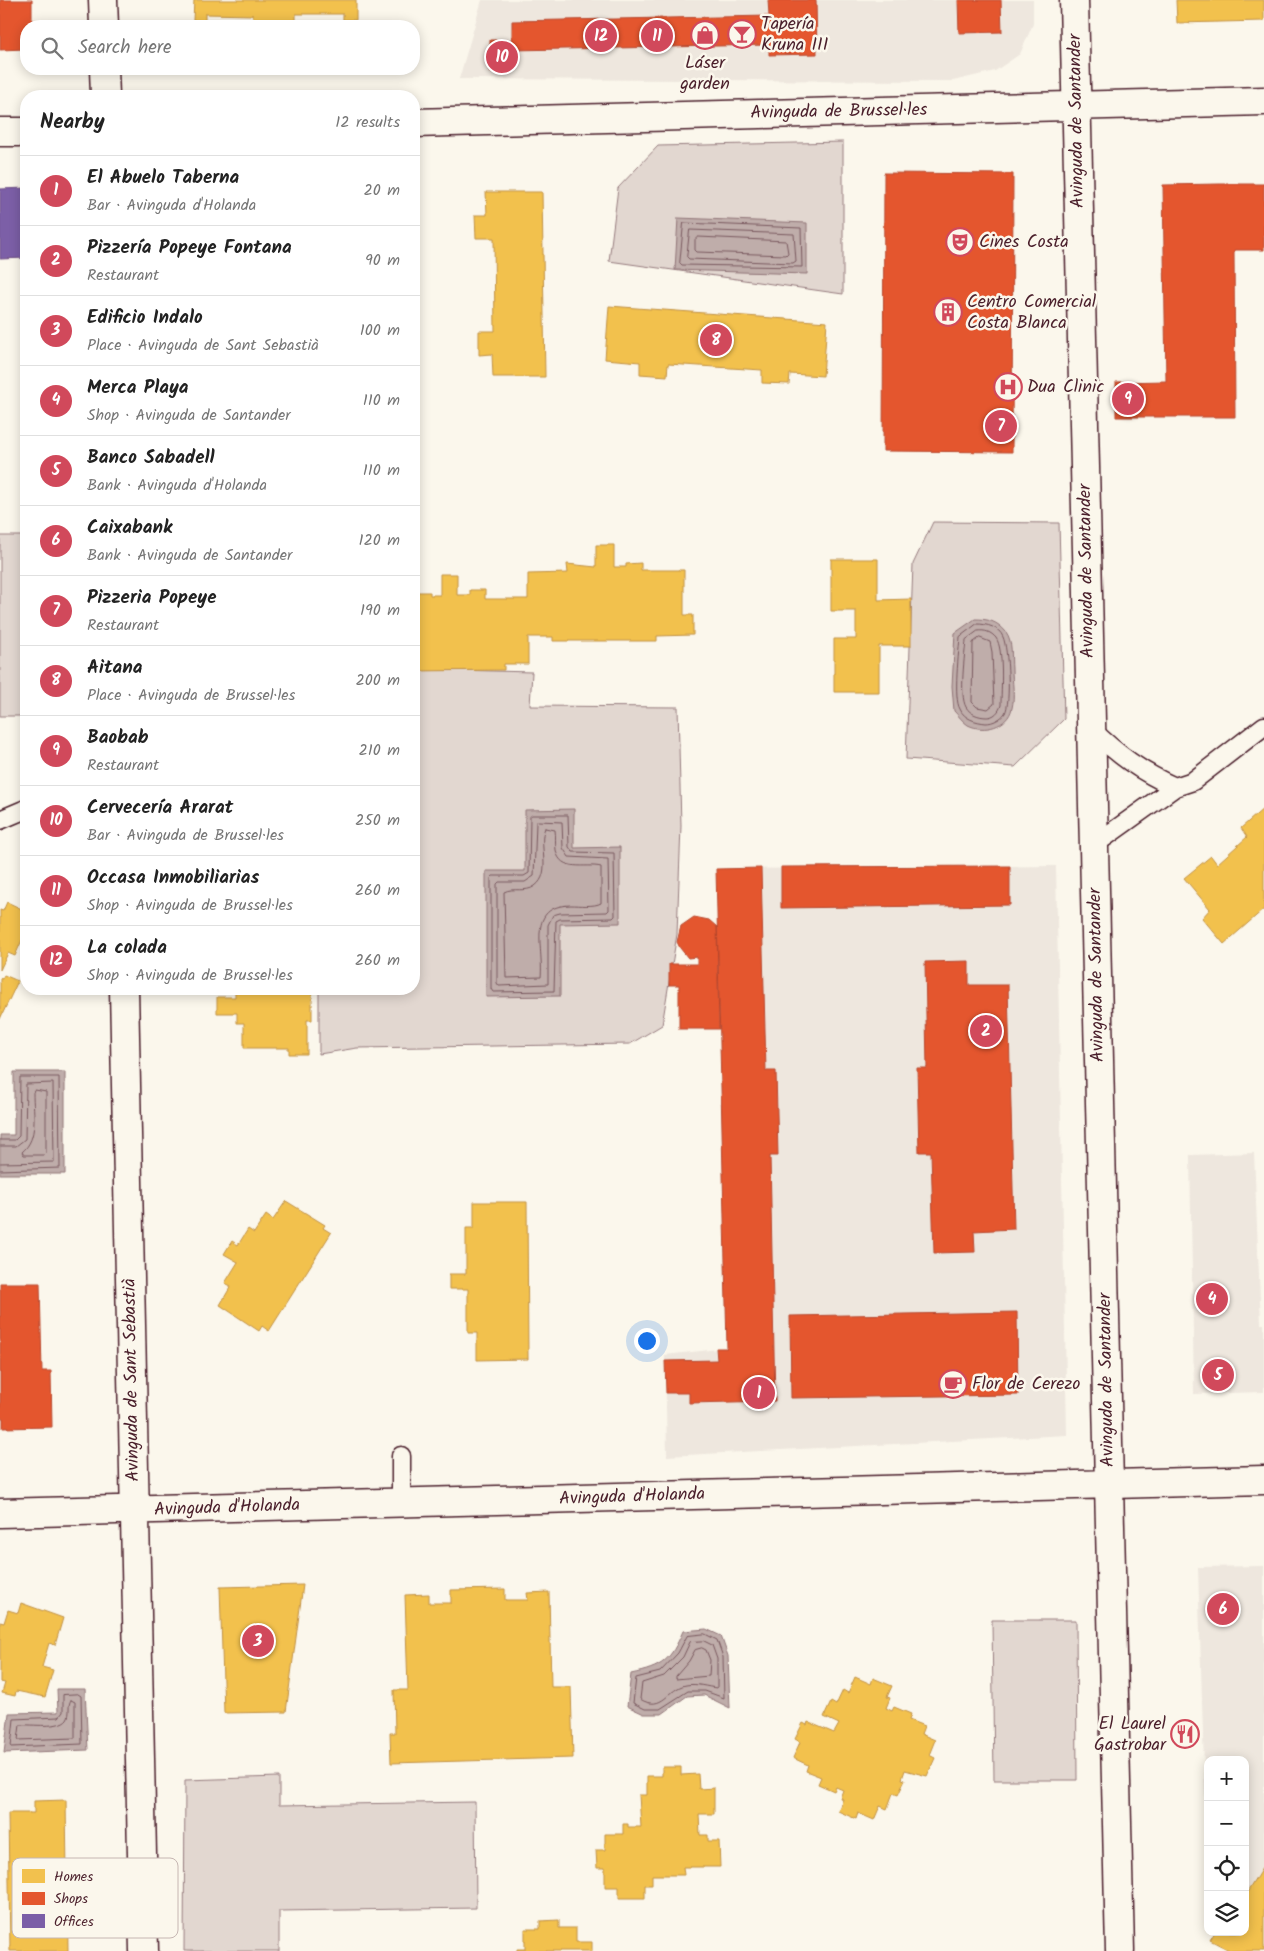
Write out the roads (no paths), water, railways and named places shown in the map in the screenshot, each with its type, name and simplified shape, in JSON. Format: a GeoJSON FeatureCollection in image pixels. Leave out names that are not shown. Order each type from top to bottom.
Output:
{"type":"FeatureCollection","features":[{"type":"Feature","properties":{"kind":"street"},"geometry":{"type":"LineString","coordinates":[[103,0],[104,20]]}},
{"type":"Feature","properties":{"kind":"street","name":"Avinguda de Santander"},"geometry":{"type":"LineString","coordinates":[[1074,0],[1120,1951]]}},
{"type":"Feature","properties":{"kind":"street"},"geometry":{"type":"LineString","coordinates":[[104,75],[105,90]]}},
{"type":"Feature","properties":{"kind":"street","name":"Avinguda de Brussel·les"},"geometry":{"type":"LineString","coordinates":[[420,123],[1264,101]]}},
{"type":"Feature","properties":{"kind":"street"},"geometry":{"type":"LineString","coordinates":[[0,132],[20,132]]}},
{"type":"Feature","properties":{"kind":"street","name":"Avinguda de Sant Sebastià"},"geometry":{"type":"LineString","coordinates":[[124,995],[142,1858]]}},
{"type":"Feature","properties":{"kind":"street","name":"Avinguda d'Holanda"},"geometry":{"type":"LineString","coordinates":[[0,1513],[1264,1480]]}},
{"type":"Feature","properties":{"kind":"street","name":"Avinguda de Sant Sebastià"},"geometry":{"type":"LineString","coordinates":[[144,1938],[144,1951]]}},
{"type":"Feature","properties":{"kind":"lane"},"geometry":{"type":"LineString","coordinates":[[1094,845],[1175,787],[1193,781],[1264,726]]}},
{"type":"Feature","properties":{"kind":"lane"},"geometry":{"type":"LineString","coordinates":[[1091,729],[1110,748],[1144,773],[1175,787]]}},
{"type":"Feature","properties":{"kind":"lane"},"geometry":{"type":"LineString","coordinates":[[401,1456],[401,1503]]}},
{"type":"Feature","properties":{"kind":"water"},"geometry":{"type":"Polygon","coordinates":[[[678,218],[807,223],[807,274],[675,270],[678,218]]]}},
{"type":"Feature","properties":{"kind":"water"},"geometry":{"type":"Polygon","coordinates":[[[975,619],[988,620],[999,625],[1006,632],[1011,645],[1012,708],[1006,720],[1001,724],[988,728],[968,725],[954,711],[952,686],[955,633],[975,619]]]}},
{"type":"Feature","properties":{"kind":"water"},"geometry":{"type":"Polygon","coordinates":[[[574,809],[574,848],[620,847],[620,923],[560,924],[560,996],[486,997],[486,871],[525,871],[525,810],[574,809]]]}},
{"type":"Feature","properties":{"kind":"water"},"geometry":{"type":"Polygon","coordinates":[[[14,1072],[65,1072],[65,1174],[0,1174],[0,1135],[14,1135],[14,1072]]]}},
{"type":"Feature","properties":{"kind":"water"},"geometry":{"type":"Polygon","coordinates":[[[706,1629],[721,1636],[728,1656],[730,1708],[704,1695],[687,1696],[662,1714],[644,1714],[627,1706],[631,1674],[651,1669],[664,1661],[674,1649],[683,1631],[706,1629]]]}},
{"type":"Feature","properties":{"kind":"water"},"geometry":{"type":"Polygon","coordinates":[[[57,1689],[85,1689],[88,1750],[4,1753],[9,1713],[58,1712],[57,1689]]]}},
{"type":"Feature","properties":{"kind":"place","name":"Tapería Kruna III"},"geometry":{"type":"Point","coordinates":[742,34]}},
{"type":"Feature","properties":{"kind":"place","name":"Láser garden"},"geometry":{"type":"Point","coordinates":[705,35]}},
{"type":"Feature","properties":{"kind":"place","name":"La colada"},"geometry":{"type":"Point","coordinates":[601,36]}},
{"type":"Feature","properties":{"kind":"place","name":"Occasa Inmobiliarias"},"geometry":{"type":"Point","coordinates":[657,36]}},
{"type":"Feature","properties":{"kind":"place","name":"Cervecería Ararat"},"geometry":{"type":"Point","coordinates":[502,57]}},
{"type":"Feature","properties":{"kind":"place","name":"Cines Costa"},"geometry":{"type":"Point","coordinates":[960,242]}},
{"type":"Feature","properties":{"kind":"place","name":"Centro Comercial Costa Blanca"},"geometry":{"type":"Point","coordinates":[948,312]}},
{"type":"Feature","properties":{"kind":"place","name":"Aitana"},"geometry":{"type":"Point","coordinates":[716,340]}},
{"type":"Feature","properties":{"kind":"place","name":"Dua Clinic"},"geometry":{"type":"Point","coordinates":[1008,387]}},
{"type":"Feature","properties":{"kind":"place","name":"Baobab"},"geometry":{"type":"Point","coordinates":[1128,399]}},
{"type":"Feature","properties":{"kind":"place","name":"Pizzeria Popeye"},"geometry":{"type":"Point","coordinates":[1001,426]}},
{"type":"Feature","properties":{"kind":"place","name":"Pizzería Popeye Fontana"},"geometry":{"type":"Point","coordinates":[986,1031]}},
{"type":"Feature","properties":{"kind":"place","name":"Merca Playa"},"geometry":{"type":"Point","coordinates":[1212,1299]}},
{"type":"Feature","properties":{"kind":"place","name":"Banco Sabadell"},"geometry":{"type":"Point","coordinates":[1218,1375]}},
{"type":"Feature","properties":{"kind":"place","name":"Flor de Cerezo"},"geometry":{"type":"Point","coordinates":[953,1384]}},
{"type":"Feature","properties":{"kind":"place","name":"El Abuelo Taberna"},"geometry":{"type":"Point","coordinates":[759,1393]}},
{"type":"Feature","properties":{"kind":"place","name":"Caixabank"},"geometry":{"type":"Point","coordinates":[1223,1609]}},
{"type":"Feature","properties":{"kind":"place","name":"Edificio Indalo"},"geometry":{"type":"Point","coordinates":[258,1641]}},
{"type":"Feature","properties":{"kind":"place","name":"El Laurel Gastrobar"},"geometry":{"type":"Point","coordinates":[1185,1734]}}]}
